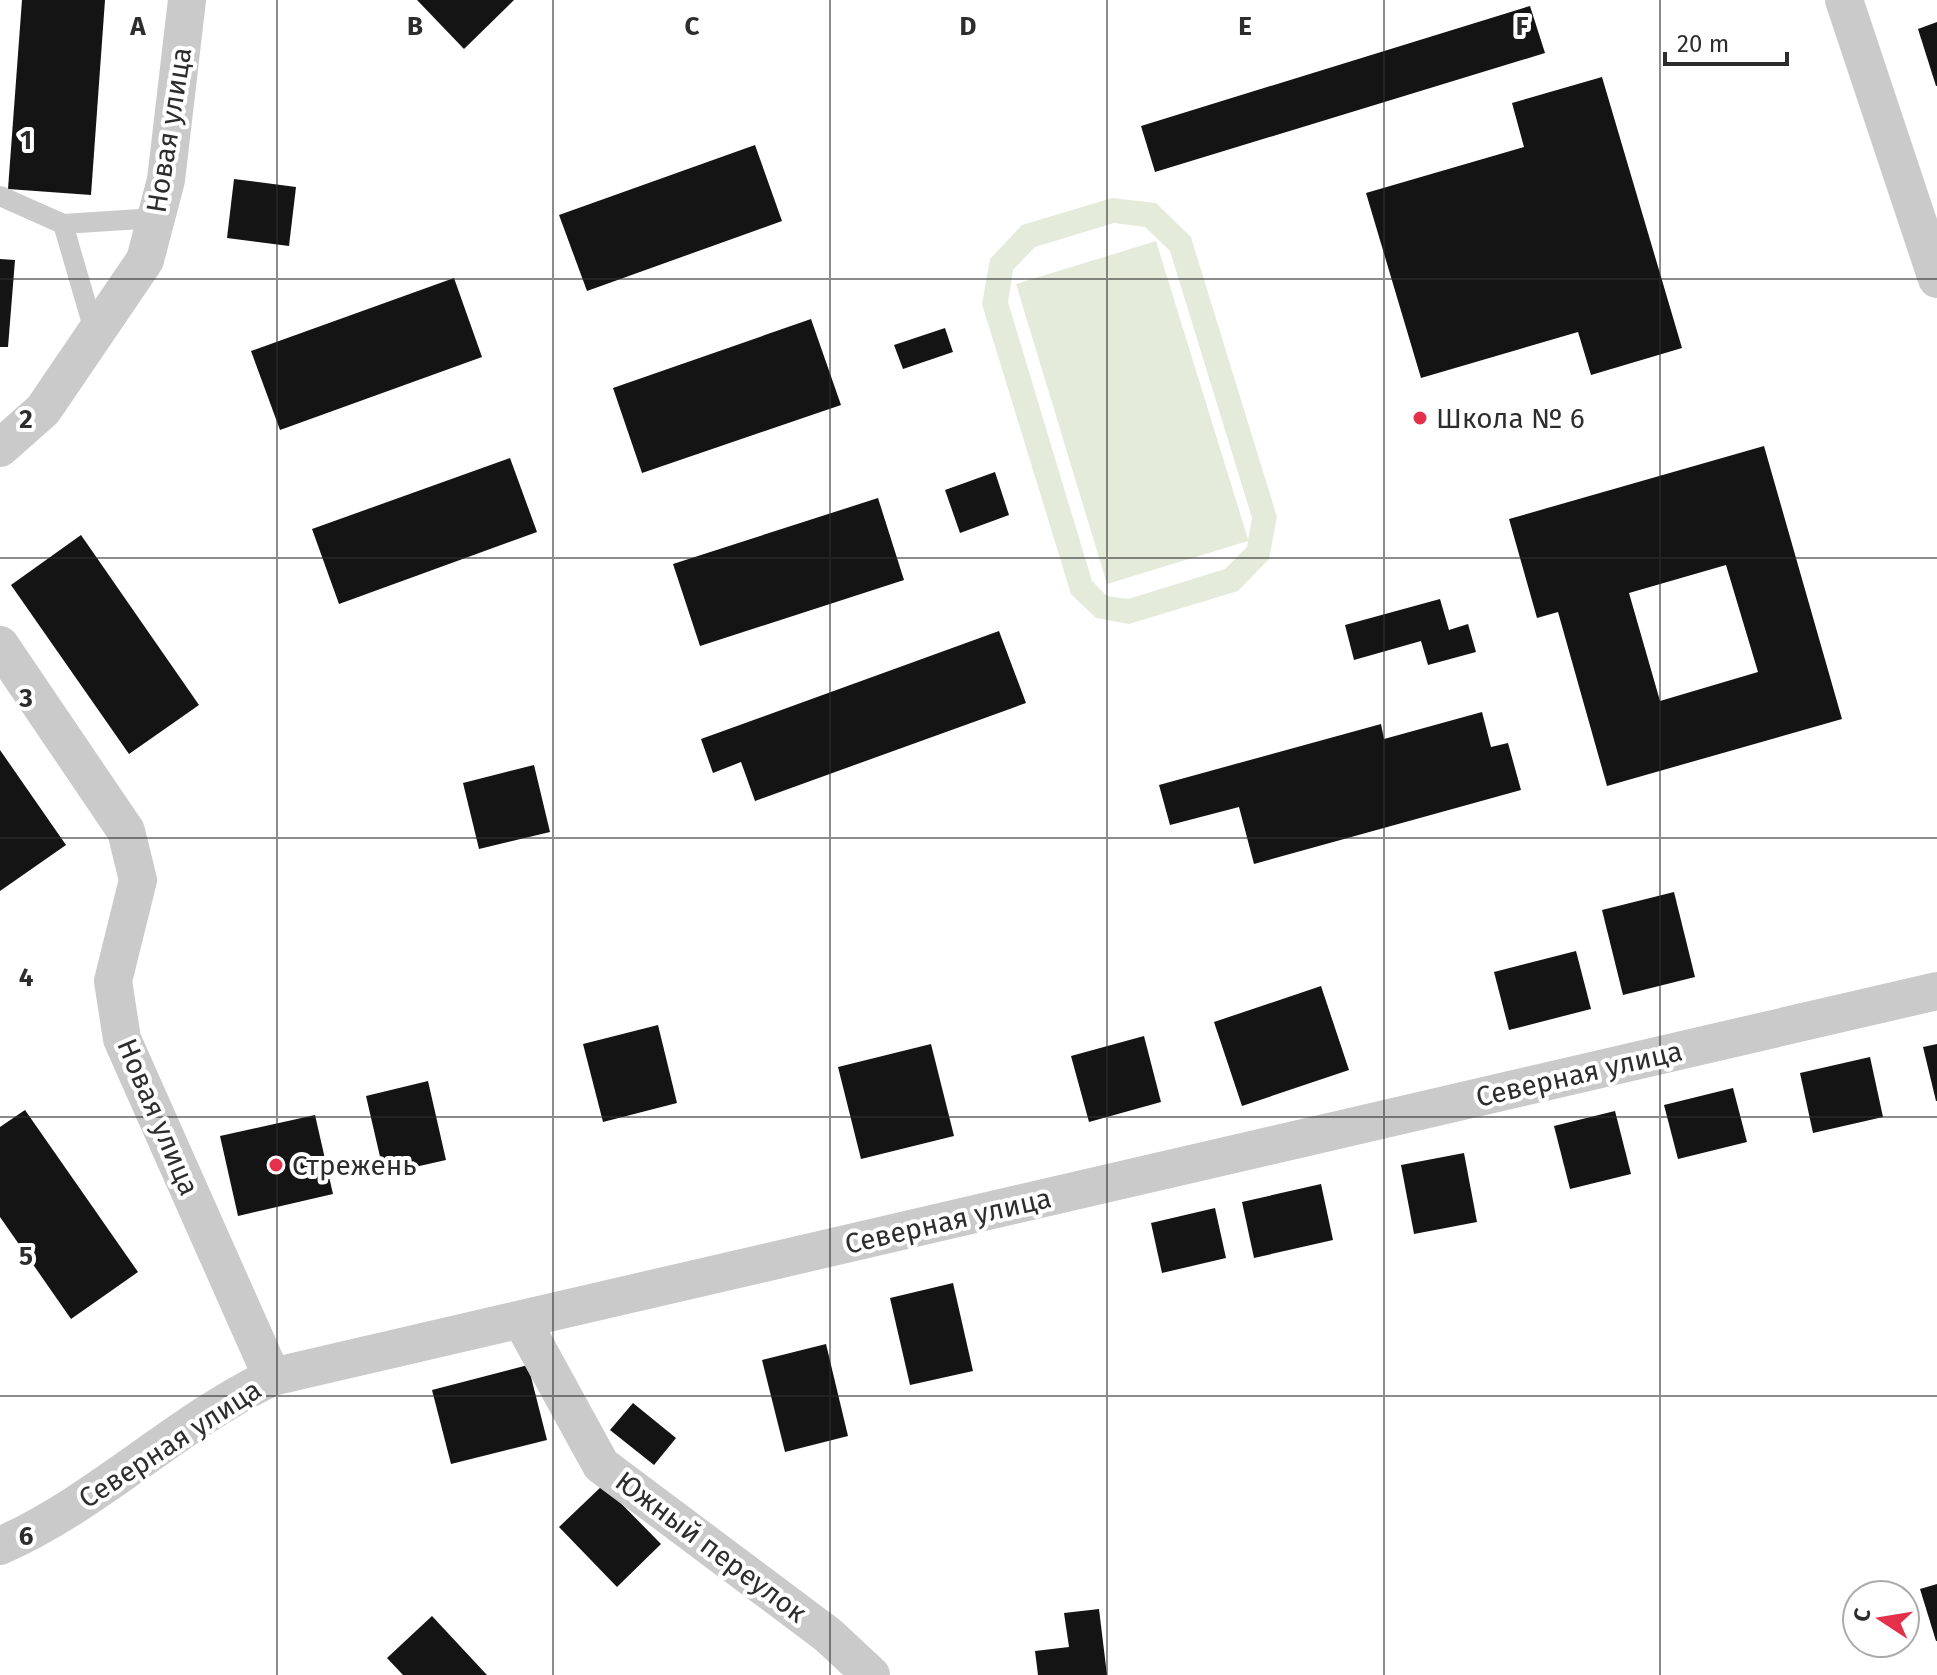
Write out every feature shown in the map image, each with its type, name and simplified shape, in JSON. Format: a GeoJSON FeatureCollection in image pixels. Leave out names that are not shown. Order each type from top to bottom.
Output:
{"type":"FeatureCollection","features":[{"type":"Feature","properties":{"kind":"street","name":"Новая улица"},"geometry":{"type":"LineString","coordinates":[[0,448],[43,410],[145,260],[166,180],[187,0]]}},
{"type":"Feature","properties":{"kind":"street"},"geometry":{"type":"LineString","coordinates":[[1844,0],[1937,279]]}},
{"type":"Feature","properties":{"kind":"street","name":"Новая улица"},"geometry":{"type":"LineString","coordinates":[[0,645],[126,831],[138,880],[113,981],[122,1039],[272,1377]]}},
{"type":"Feature","properties":{"kind":"street","name":"Северная улица"},"geometry":{"type":"LineString","coordinates":[[0,1546],[89,1499],[234,1395],[272,1377],[1937,991]]}},
{"type":"Feature","properties":{"kind":"street","name":"Южный переулок"},"geometry":{"type":"LineString","coordinates":[[522,1321],[601,1465],[828,1635],[871,1675]]}},
{"type":"Feature","properties":{"kind":"lane"},"geometry":{"type":"LineString","coordinates":[[0,196],[63,224],[156,218]]}},
{"type":"Feature","properties":{"kind":"lane"},"geometry":{"type":"LineString","coordinates":[[63,224],[95,334]]}},
{"type":"Feature","properties":{"kind":"green space"},"geometry":{"type":"Polygon","coordinates":[[[1112,198],[1156,203],[1191,237],[1277,517],[1269,559],[1238,591],[1129,624],[1096,618],[1071,594],[982,304],[990,259],[1022,225],[1112,198]],[[1114,223],[1035,247],[1013,270],[1008,302],[1092,581],[1107,596],[1128,599],[1225,569],[1247,547],[1248,541],[1107,584],[1016,284],[1156,241],[1248,539],[1252,518],[1170,251],[1145,227],[1114,223]]]}},
{"type":"Feature","properties":{"kind":"building"},"geometry":{"type":"Polygon","coordinates":[[[22,0],[105,0],[91,195],[8,189],[22,0]]]}},
{"type":"Feature","properties":{"kind":"building"},"geometry":{"type":"Polygon","coordinates":[[[417,0],[514,0],[464,49],[417,0]]]}},
{"type":"Feature","properties":{"kind":"building"},"geometry":{"type":"Polygon","coordinates":[[[1530,6],[1545,53],[1155,172],[1141,126],[1530,6]]]}},
{"type":"Feature","properties":{"kind":"building"},"geometry":{"type":"Polygon","coordinates":[[[1937,22],[1937,86],[1936,86],[1918,29],[1937,22]]]}},
{"type":"Feature","properties":{"kind":"building"},"geometry":{"type":"Polygon","coordinates":[[[1602,77],[1682,348],[1591,375],[1578,332],[1421,378],[1366,193],[1524,147],[1512,103],[1602,77]]]}},
{"type":"Feature","properties":{"kind":"building"},"geometry":{"type":"Polygon","coordinates":[[[755,145],[782,221],[587,291],[559,215],[755,145]]]}},
{"type":"Feature","properties":{"kind":"building"},"geometry":{"type":"Polygon","coordinates":[[[234,179],[296,187],[289,246],[227,238],[234,179]]]}},
{"type":"Feature","properties":{"kind":"building"},"geometry":{"type":"Polygon","coordinates":[[[0,259],[15,260],[8,347],[0,347],[0,259]]]}},
{"type":"Feature","properties":{"kind":"building"},"geometry":{"type":"Polygon","coordinates":[[[454,278],[482,357],[280,430],[251,351],[454,278]]]}},
{"type":"Feature","properties":{"kind":"building"},"geometry":{"type":"Polygon","coordinates":[[[811,319],[841,405],[642,473],[613,388],[811,319]]]}},
{"type":"Feature","properties":{"kind":"building"},"geometry":{"type":"Polygon","coordinates":[[[945,328],[953,352],[903,369],[894,345],[945,328]]]}},
{"type":"Feature","properties":{"kind":"building"},"geometry":{"type":"Polygon","coordinates":[[[1764,446],[1842,719],[1607,786],[1558,612],[1537,618],[1509,519],[1764,446]],[[1726,565],[1629,593],[1660,701],[1758,672],[1726,565]]]}},
{"type":"Feature","properties":{"kind":"building"},"geometry":{"type":"Polygon","coordinates":[[[510,458],[537,532],[339,604],[312,529],[510,458]]]}},
{"type":"Feature","properties":{"kind":"building"},"geometry":{"type":"Polygon","coordinates":[[[995,472],[1009,515],[960,533],[945,490],[995,472]]]}},
{"type":"Feature","properties":{"kind":"building"},"geometry":{"type":"Polygon","coordinates":[[[878,498],[904,580],[700,646],[673,564],[878,498]]]}},
{"type":"Feature","properties":{"kind":"building"},"geometry":{"type":"Polygon","coordinates":[[[81,535],[199,705],[129,754],[11,585],[81,535]]]}},
{"type":"Feature","properties":{"kind":"building"},"geometry":{"type":"Polygon","coordinates":[[[1440,599],[1449,630],[1468,624],[1476,652],[1428,665],[1421,641],[1354,660],[1345,625],[1440,599]]]}},
{"type":"Feature","properties":{"kind":"building"},"geometry":{"type":"Polygon","coordinates":[[[999,631],[1026,703],[755,801],[741,762],[713,773],[701,739],[999,631]]]}},
{"type":"Feature","properties":{"kind":"building"},"geometry":{"type":"Polygon","coordinates":[[[1482,712],[1491,747],[1508,743],[1521,790],[1254,864],[1239,807],[1170,825],[1159,785],[1381,724],[1384,739],[1482,712]]]}},
{"type":"Feature","properties":{"kind":"building"},"geometry":{"type":"Polygon","coordinates":[[[0,750],[66,845],[0,891],[0,750]]]}},
{"type":"Feature","properties":{"kind":"building"},"geometry":{"type":"Polygon","coordinates":[[[534,765],[550,832],[479,849],[463,783],[534,765]]]}},
{"type":"Feature","properties":{"kind":"building"},"geometry":{"type":"Polygon","coordinates":[[[1674,892],[1695,977],[1623,995],[1602,910],[1674,892]]]}},
{"type":"Feature","properties":{"kind":"building"},"geometry":{"type":"Polygon","coordinates":[[[1576,951],[1591,1009],[1509,1030],[1494,972],[1576,951]]]}},
{"type":"Feature","properties":{"kind":"building"},"geometry":{"type":"Polygon","coordinates":[[[1321,986],[1349,1070],[1242,1106],[1214,1022],[1321,986]]]}},
{"type":"Feature","properties":{"kind":"building"},"geometry":{"type":"Polygon","coordinates":[[[658,1025],[677,1103],[603,1122],[583,1044],[658,1025]]]}},
{"type":"Feature","properties":{"kind":"building"},"geometry":{"type":"Polygon","coordinates":[[[1144,1036],[1161,1102],[1089,1122],[1071,1056],[1144,1036]]]}},
{"type":"Feature","properties":{"kind":"building"},"geometry":{"type":"Polygon","coordinates":[[[931,1044],[954,1136],[861,1159],[838,1067],[931,1044]]]}},
{"type":"Feature","properties":{"kind":"building"},"geometry":{"type":"Polygon","coordinates":[[[1937,1044],[1937,1101],[1936,1101],[1923,1047],[1937,1044]]]}},
{"type":"Feature","properties":{"kind":"building"},"geometry":{"type":"Polygon","coordinates":[[[1870,1057],[1883,1117],[1813,1133],[1800,1073],[1870,1057]]]}},
{"type":"Feature","properties":{"kind":"building"},"geometry":{"type":"Polygon","coordinates":[[[428,1081],[446,1160],[384,1174],[366,1096],[428,1081]]]}},
{"type":"Feature","properties":{"kind":"building"},"geometry":{"type":"Polygon","coordinates":[[[1733,1088],[1747,1142],[1678,1159],[1664,1105],[1733,1088]]]}},
{"type":"Feature","properties":{"kind":"building"},"geometry":{"type":"Polygon","coordinates":[[[25,1110],[138,1272],[71,1319],[0,1217],[0,1127],[25,1110]]]}},
{"type":"Feature","properties":{"kind":"building"},"geometry":{"type":"Polygon","coordinates":[[[1615,1111],[1631,1174],[1570,1189],[1554,1126],[1615,1111]]]}},
{"type":"Feature","properties":{"kind":"building","name":"Стрежень"},"geometry":{"type":"Polygon","coordinates":[[[315,1115],[333,1194],[238,1216],[220,1136],[315,1115]]]}},
{"type":"Feature","properties":{"kind":"building"},"geometry":{"type":"Polygon","coordinates":[[[1464,1153],[1477,1222],[1414,1234],[1401,1165],[1464,1153]]]}},
{"type":"Feature","properties":{"kind":"building"},"geometry":{"type":"Polygon","coordinates":[[[1321,1184],[1333,1240],[1254,1258],[1242,1202],[1321,1184]]]}},
{"type":"Feature","properties":{"kind":"building"},"geometry":{"type":"Polygon","coordinates":[[[1215,1208],[1226,1258],[1162,1273],[1151,1223],[1215,1208]]]}},
{"type":"Feature","properties":{"kind":"building"},"geometry":{"type":"Polygon","coordinates":[[[953,1283],[973,1371],[910,1385],[890,1298],[953,1283]]]}},
{"type":"Feature","properties":{"kind":"building"},"geometry":{"type":"Polygon","coordinates":[[[826,1344],[848,1436],[785,1452],[762,1360],[826,1344]]]}},
{"type":"Feature","properties":{"kind":"building"},"geometry":{"type":"Polygon","coordinates":[[[528,1365],[547,1440],[451,1464],[432,1390],[528,1365]]]}},
{"type":"Feature","properties":{"kind":"building"},"geometry":{"type":"Polygon","coordinates":[[[633,1403],[676,1438],[654,1465],[610,1430],[633,1403]]]}},
{"type":"Feature","properties":{"kind":"building"},"geometry":{"type":"Polygon","coordinates":[[[603,1485],[661,1544],[617,1587],[559,1527],[603,1485]]]}},
{"type":"Feature","properties":{"kind":"building"},"geometry":{"type":"Polygon","coordinates":[[[1937,1584],[1937,1641],[1921,1592],[1921,1589],[1937,1584]]]}},
{"type":"Feature","properties":{"kind":"building"},"geometry":{"type":"Polygon","coordinates":[[[1099,1609],[1107,1675],[1038,1675],[1035,1651],[1069,1647],[1064,1613],[1099,1609]]]}},
{"type":"Feature","properties":{"kind":"building"},"geometry":{"type":"Polygon","coordinates":[[[432,1616],[487,1675],[403,1675],[387,1658],[432,1616]]]}},
{"type":"Feature","properties":{"kind":"place","name":"Школа № 6"},"geometry":{"type":"Point","coordinates":[1420,418]}},
{"type":"Feature","properties":{"kind":"place","name":"Стрежень"},"geometry":{"type":"Point","coordinates":[276,1165]}}]}
